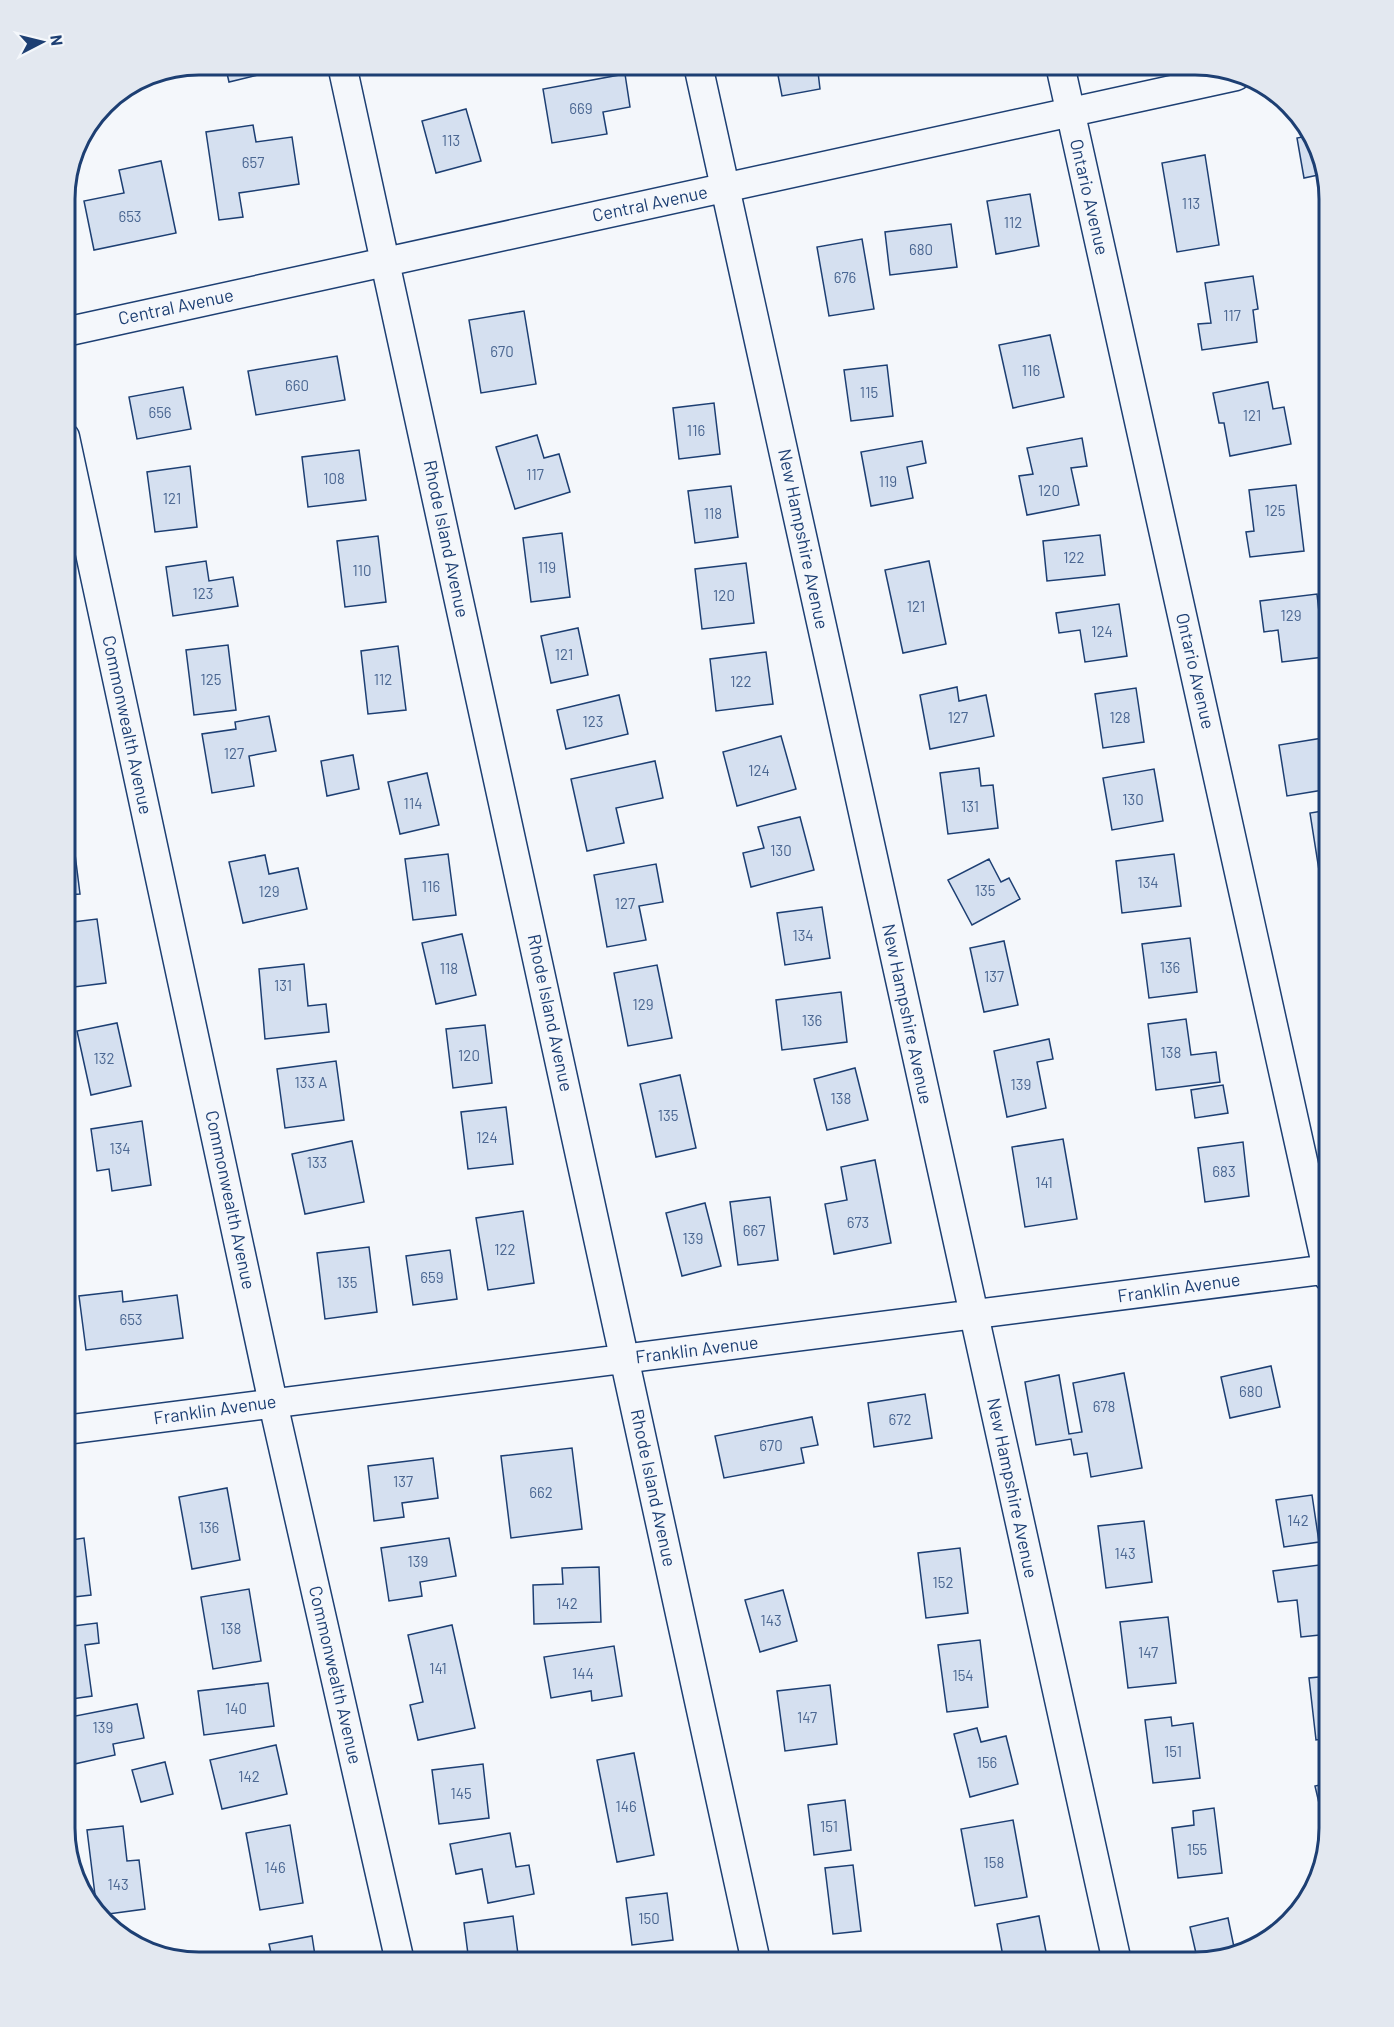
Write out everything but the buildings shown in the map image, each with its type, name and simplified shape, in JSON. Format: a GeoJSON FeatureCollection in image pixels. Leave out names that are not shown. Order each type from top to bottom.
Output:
{"type":"FeatureCollection","features":[{"type":"Feature","properties":{"kind":"street","name":"Rhode Island Avenue"},"geometry":{"type":"LineString","coordinates":[[344,75],[754,1952]]}},
{"type":"Feature","properties":{"kind":"street","name":"New Hampshire Avenue"},"geometry":{"type":"LineString","coordinates":[[700,75],[1115,1952]]}},
{"type":"Feature","properties":{"kind":"street","name":"Ontario Avenue"},"geometry":{"type":"LineString","coordinates":[[1062,75],[1319,1227]]}},
{"type":"Feature","properties":{"kind":"street","name":"Central Avenue"},"geometry":{"type":"LineString","coordinates":[[75,330],[1224,79]]}},
{"type":"Feature","properties":{"kind":"street","name":"Commonwealth Avenue"},"geometry":{"type":"LineString","coordinates":[[75,483],[273,1403],[398,1952]]}},
{"type":"Feature","properties":{"kind":"street","name":"Franklin Avenue"},"geometry":{"type":"LineString","coordinates":[[75,1429],[1319,1273]]}}]}
